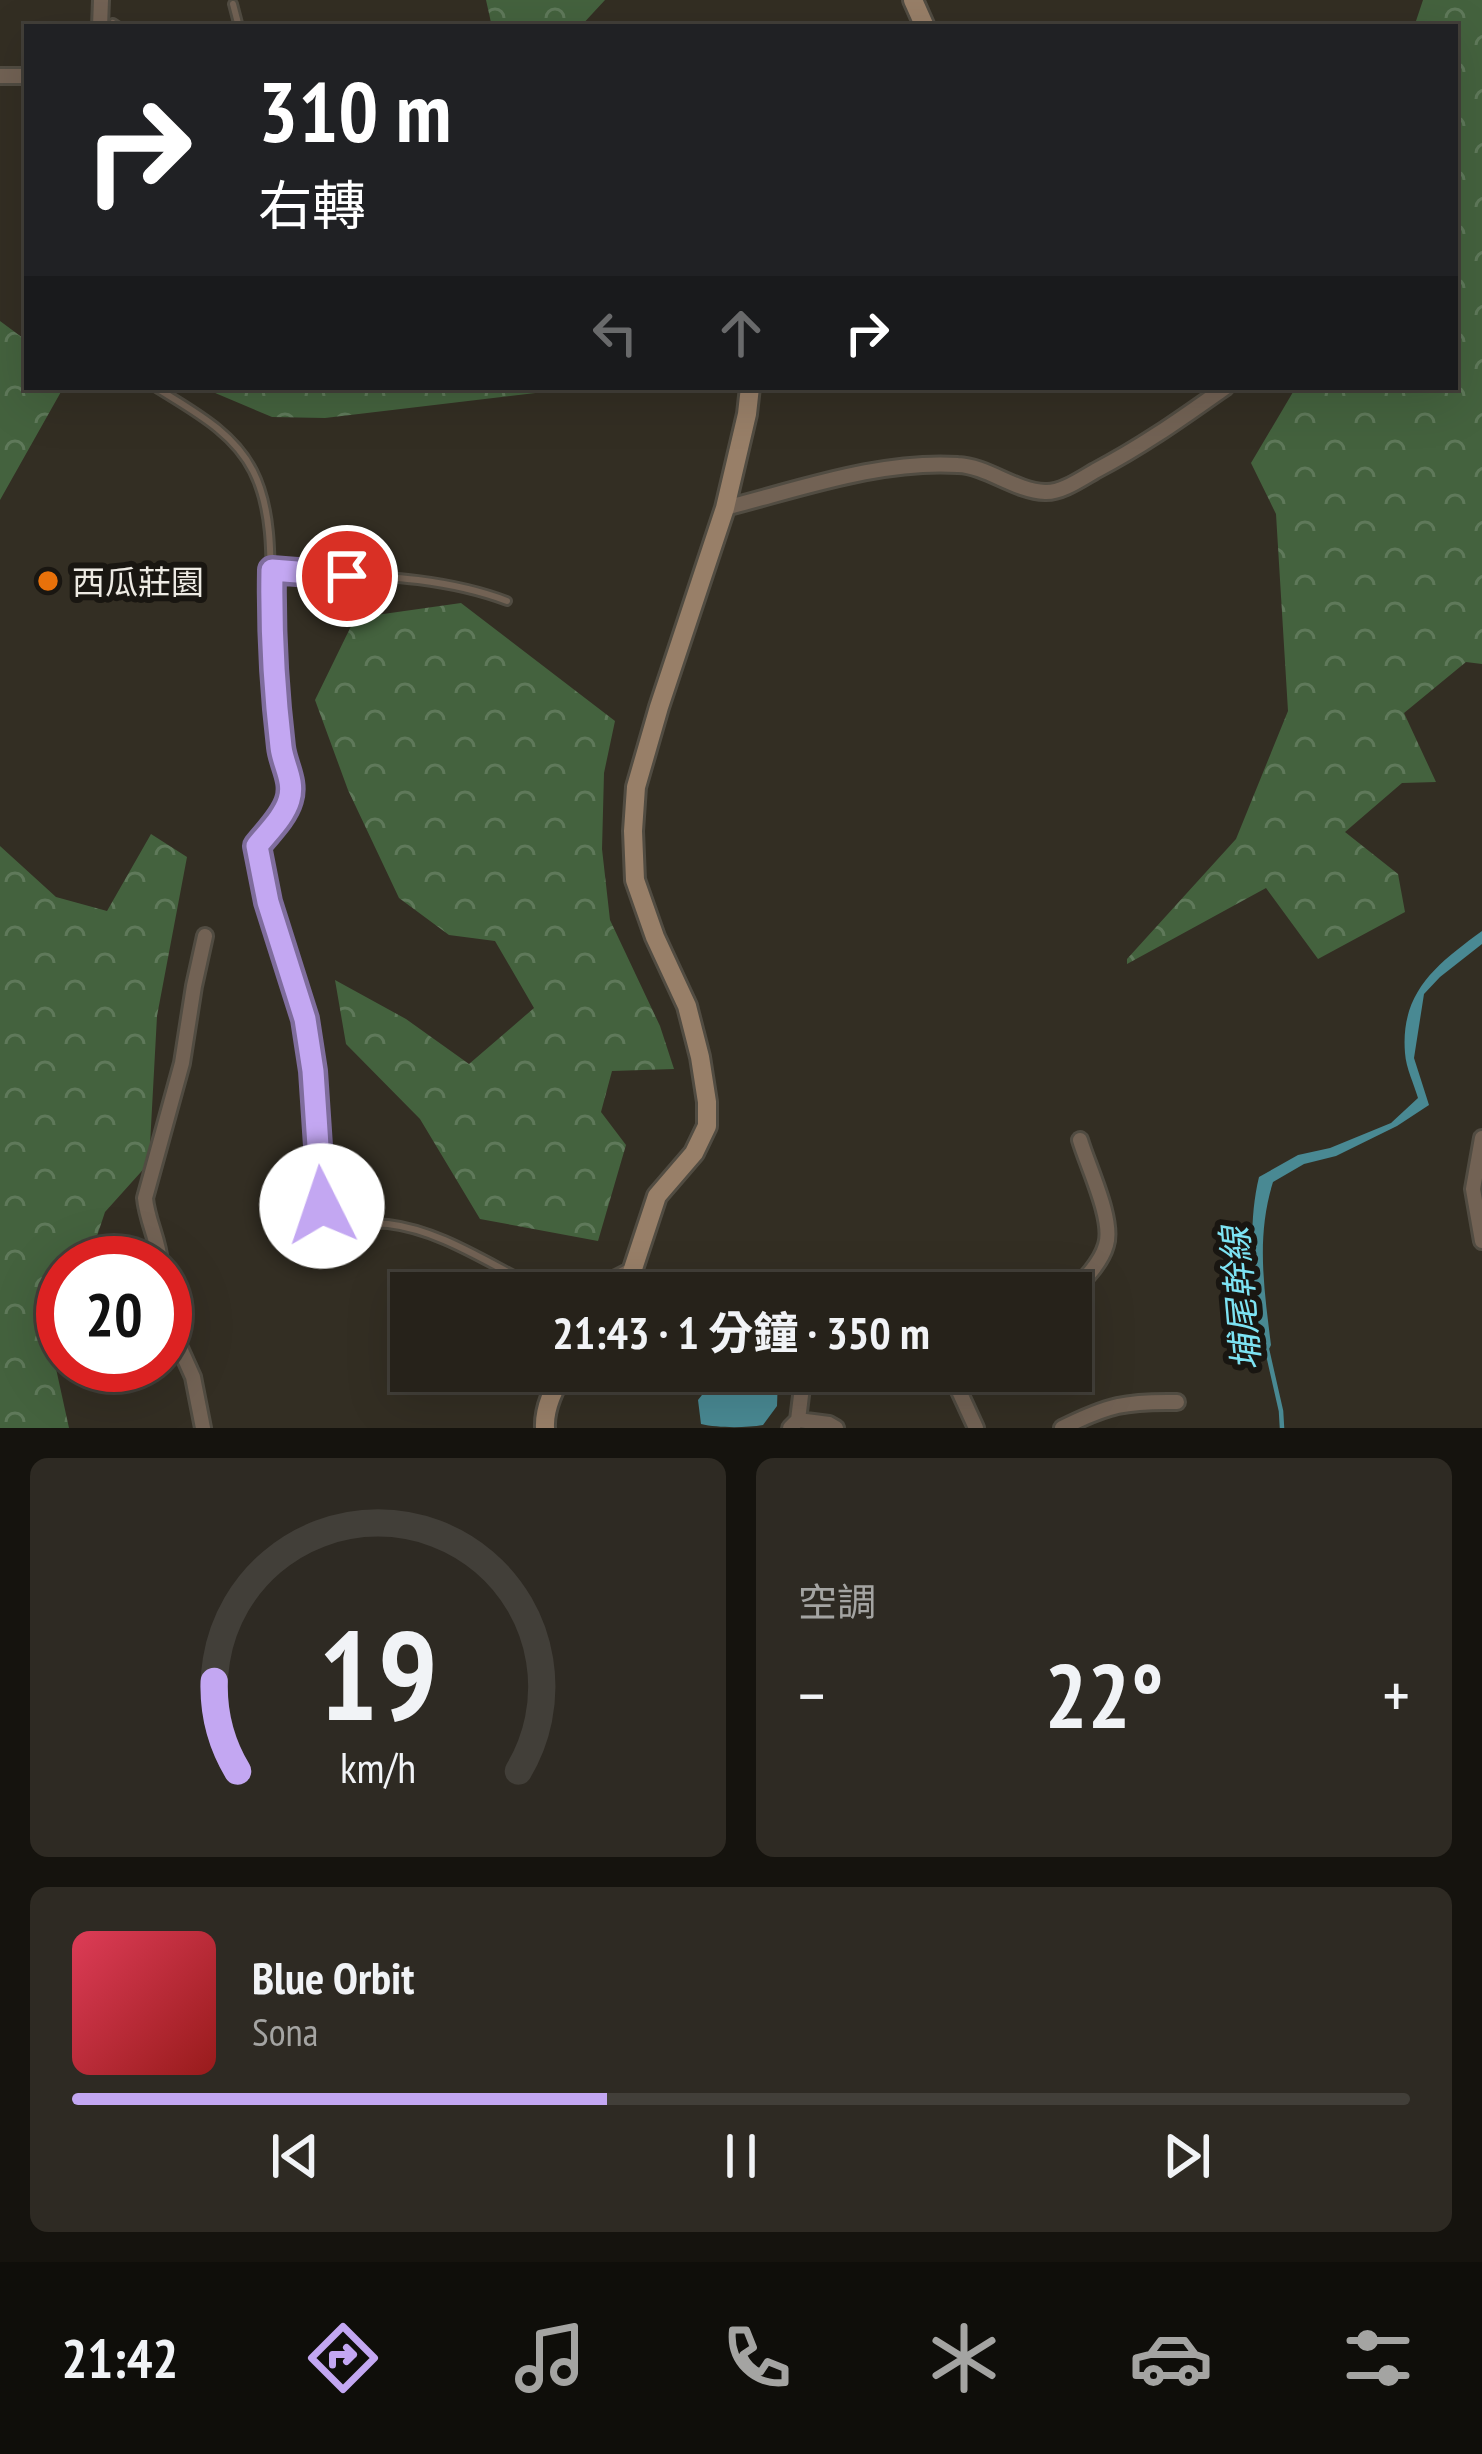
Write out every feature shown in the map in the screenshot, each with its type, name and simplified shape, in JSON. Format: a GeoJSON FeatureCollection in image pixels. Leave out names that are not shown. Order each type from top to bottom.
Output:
{"type":"FeatureCollection","features":[{"type":"Feature","properties":{"kind":"street"},"geometry":{"type":"LineString","coordinates":[[632,1272],[657,1196],[694,1153],[707,1126],[700,1058],[687,1006],[635,880],[636,787],[724,508],[750,390]]}},
{"type":"Feature","properties":{"kind":"street"},"geometry":{"type":"LineString","coordinates":[[724,508],[916,464],[965,465],[1047,493],[1150,442],[1222,390]]}},
{"type":"Feature","properties":{"kind":"street"},"geometry":{"type":"LineString","coordinates":[[153,1236],[145,1198],[182,1064],[205,936]]}},
{"type":"Feature","properties":{"kind":"street"},"geometry":{"type":"LineString","coordinates":[[1482,1138],[1473,1189],[1482,1241]]}},
{"type":"Feature","properties":{"kind":"street"},"geometry":{"type":"LineString","coordinates":[[1080,1140],[1108,1227],[1106,1248],[1090,1272]]}},
{"type":"Feature","properties":{"kind":"street"},"geometry":{"type":"LineString","coordinates":[[192,1375],[203,1428]]}},
{"type":"Feature","properties":{"kind":"street"},"geometry":{"type":"LineString","coordinates":[[545,1428],[553,1392]]}},
{"type":"Feature","properties":{"kind":"street"},"geometry":{"type":"LineString","coordinates":[[800,1392],[794,1424],[836,1428]]}},
{"type":"Feature","properties":{"kind":"street"},"geometry":{"type":"LineString","coordinates":[[959,1392],[976,1428]]}},
{"type":"Feature","properties":{"kind":"street"},"geometry":{"type":"LineString","coordinates":[[1062,1428],[1104,1407],[1177,1402]]}},
{"type":"Feature","properties":{"kind":"lane"},"geometry":{"type":"LineString","coordinates":[[233,4],[238,24]]}},
{"type":"Feature","properties":{"kind":"lane"},"geometry":{"type":"LineString","coordinates":[[160,390],[231,441],[253,470],[263,501],[272,570],[271,635],[281,753],[291,797],[257,846],[268,902],[305,1019],[322,1206],[327,1216],[345,1226],[385,1223],[432,1234],[542,1287],[575,1289],[634,1265]]}},
{"type":"Feature","properties":{"kind":"lane"},"geometry":{"type":"LineString","coordinates":[[272,570],[422,579],[507,601]]}},
{"type":"Feature","properties":{"kind":"green space"},"geometry":{"type":"Polygon","coordinates":[[[486,0],[605,0],[583,24],[491,24],[486,0]]]}},
{"type":"Feature","properties":{"kind":"green space"},"geometry":{"type":"Polygon","coordinates":[[[1423,0],[1482,0],[1482,664],[1466,662],[1404,713],[1436,782],[1402,783],[1345,832],[1398,874],[1405,912],[1318,959],[1266,888],[1127,964],[1236,839],[1288,711],[1276,514],[1251,463],[1294,390],[1458,390],[1458,24],[1415,24],[1423,0]]]}},
{"type":"Feature","properties":{"kind":"green space"},"geometry":{"type":"Polygon","coordinates":[[[0,321],[24,339],[24,390],[62,390],[0,500],[0,321]]]}},
{"type":"Feature","properties":{"kind":"green space"},"geometry":{"type":"Polygon","coordinates":[[[208,390],[561,390],[325,418],[272,417],[208,390]]]}},
{"type":"Feature","properties":{"kind":"green space"},"geometry":{"type":"Polygon","coordinates":[[[461,603],[615,721],[604,773],[602,849],[610,920],[660,1026],[674,1069],[612,1071],[601,1112],[626,1145],[598,1241],[480,1219],[420,1119],[346,1044],[335,980],[406,1019],[469,1064],[534,1008],[495,941],[449,935],[399,898],[348,790],[315,700],[355,618],[461,603]]]}},
{"type":"Feature","properties":{"kind":"green space"},"geometry":{"type":"Polygon","coordinates":[[[151,834],[187,857],[157,1016],[149,1163],[105,1212],[97,1236],[36,1236],[36,1392],[61,1392],[69,1428],[0,1428],[0,846],[56,897],[107,911],[151,834]]]}},
{"type":"Feature","properties":{"kind":"water"},"geometry":{"type":"Polygon","coordinates":[[[1482,931],[1482,944],[1424,994],[1414,1058],[1429,1105],[1397,1126],[1336,1156],[1304,1164],[1273,1182],[1263,1243],[1268,1351],[1259,1343],[1253,1259],[1259,1177],[1298,1155],[1330,1148],[1391,1123],[1418,1098],[1405,1053],[1405,1032],[1415,996],[1450,955],[1482,931]]]}},
{"type":"Feature","properties":{"kind":"water"},"geometry":{"type":"Polygon","coordinates":[[[704,1392],[777,1392],[777,1406],[763,1425],[701,1424],[698,1400],[704,1392]]]}},
{"type":"Feature","properties":{"kind":"waterway","name":"埔尾幹線"},"geometry":{"type":"LineString","coordinates":[[1266,1345],[1282,1428]]}},
{"type":"Feature","properties":{"kind":"place","name":"西瓜莊園"},"geometry":{"type":"Point","coordinates":[48,581]}},
{"type":"Feature","properties":{"kind":"route"},"geometry":{"type":"LineString","coordinates":[[322,1206],[305,1019],[268,902],[257,846],[291,797],[281,753],[271,635],[272,570],[347,576]]}}]}
